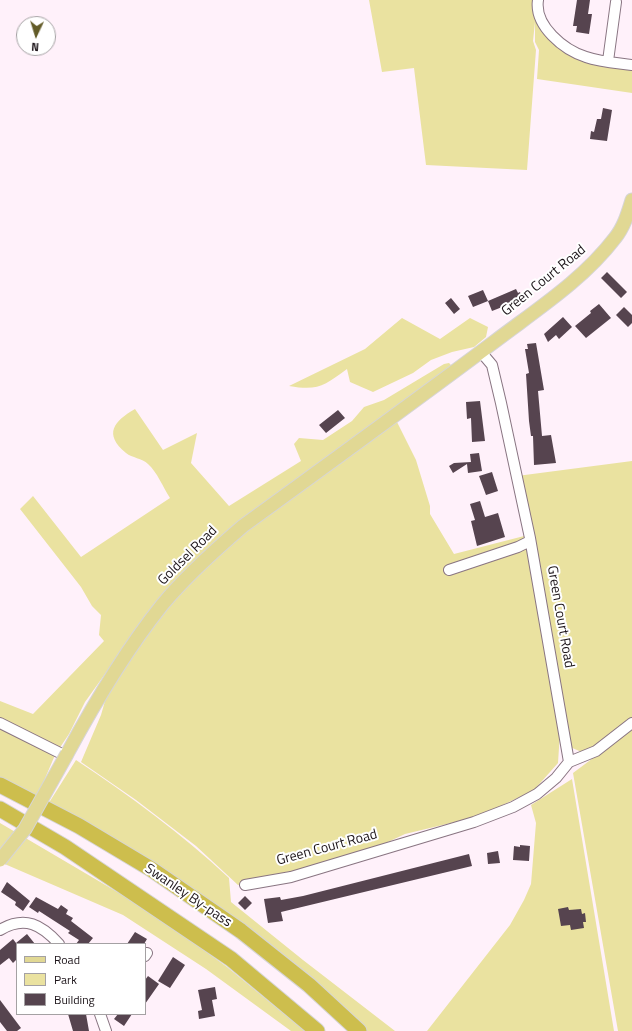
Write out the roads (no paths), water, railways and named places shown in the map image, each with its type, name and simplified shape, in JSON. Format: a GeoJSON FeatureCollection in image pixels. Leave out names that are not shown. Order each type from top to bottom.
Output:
{"type":"FeatureCollection","features":[{"type":"Feature","properties":{"kind":"highway","name":"Swanley By-pass"},"geometry":{"type":"LineString","coordinates":[[0,785],[79,826],[151,870],[235,927],[309,986],[359,1031]]}},
{"type":"Feature","properties":{"kind":"highway","name":"Swanley By-pass"},"geometry":{"type":"LineString","coordinates":[[0,809],[65,847],[231,959],[317,1031]]}},
{"type":"Feature","properties":{"kind":"main road","name":"Green Court Road"},"geometry":{"type":"LineString","coordinates":[[481,352],[565,287],[601,255],[616,238],[623,226],[632,200]]}},
{"type":"Feature","properties":{"kind":"main road","name":"Goldsel Road"},"geometry":{"type":"LineString","coordinates":[[0,860],[29,822],[106,685],[163,604],[212,552],[243,526],[481,352]]}},
{"type":"Feature","properties":{"kind":"street"},"geometry":{"type":"LineString","coordinates":[[538,0],[536,9],[546,28],[556,40],[577,54],[588,58],[632,65]]}},
{"type":"Feature","properties":{"kind":"street"},"geometry":{"type":"LineString","coordinates":[[608,61],[616,2]]}},
{"type":"Feature","properties":{"kind":"street","name":"Green Court Road"},"geometry":{"type":"LineString","coordinates":[[245,884],[291,876],[474,822],[513,807],[536,794],[556,778],[570,762],[530,541],[494,372],[492,365],[481,352]]}},
{"type":"Feature","properties":{"kind":"street"},"geometry":{"type":"LineString","coordinates":[[449,570],[518,547],[530,541]]}},
{"type":"Feature","properties":{"kind":"street"},"geometry":{"type":"LineString","coordinates":[[0,723],[66,755]]}},
{"type":"Feature","properties":{"kind":"street"},"geometry":{"type":"LineString","coordinates":[[570,762],[596,751],[632,723]]}},
{"type":"Feature","properties":{"kind":"street"},"geometry":{"type":"LineString","coordinates":[[0,930],[14,924],[35,925],[43,928],[59,943]]}},
{"type":"Feature","properties":{"kind":"street"},"geometry":{"type":"LineString","coordinates":[[100,1015],[106,1031]]}}]}
